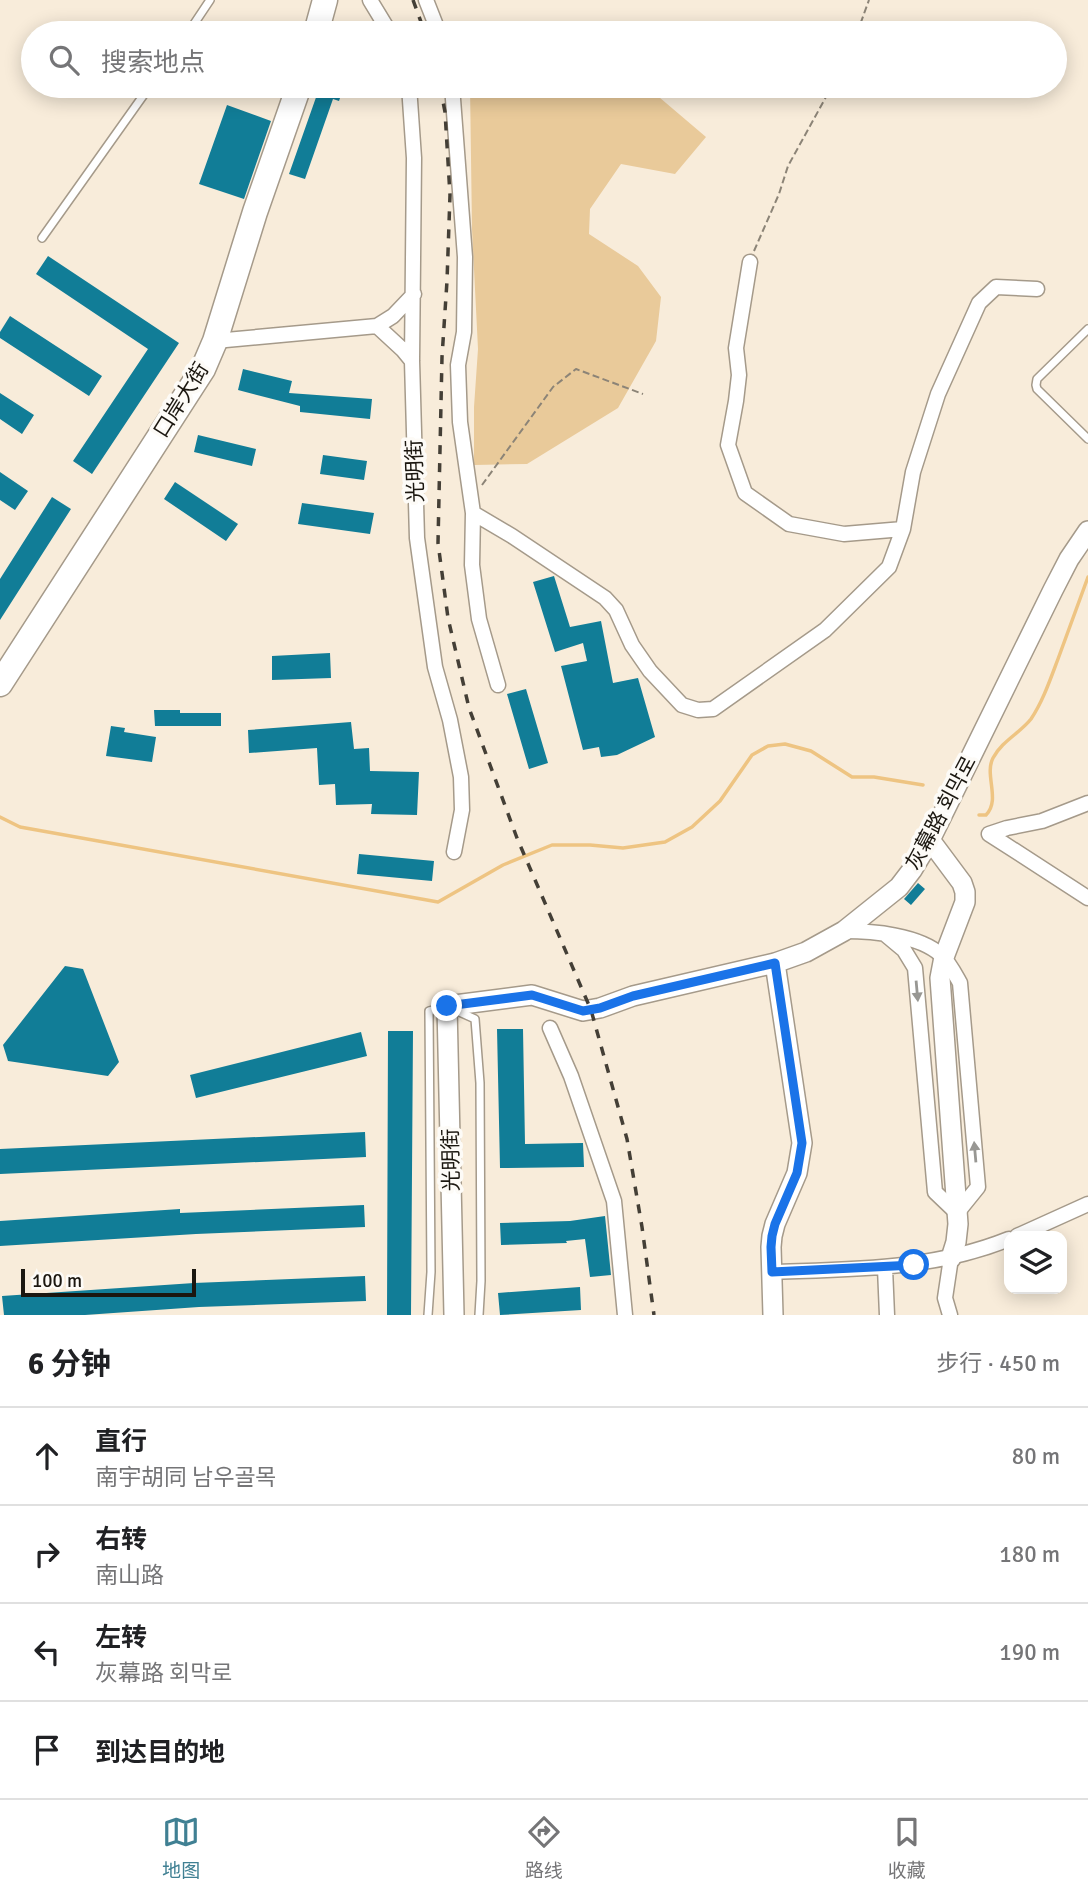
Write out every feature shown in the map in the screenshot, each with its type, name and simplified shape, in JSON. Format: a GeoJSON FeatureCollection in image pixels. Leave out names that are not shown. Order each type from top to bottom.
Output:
{"type":"FeatureCollection","features":[{"type":"Feature","properties":{"kind":"highway"},"geometry":{"type":"LineString","coordinates":[[319,21],[325,0]]}},
{"type":"Feature","properties":{"kind":"highway","name":"口岸大街"},"geometry":{"type":"LineString","coordinates":[[0,684],[203,369],[215,341],[295,98]]}},
{"type":"Feature","properties":{"kind":"main road","name":"灰幕路 회막로"},"geometry":{"type":"LineString","coordinates":[[447,1006],[532,995],[583,1011],[592,1010],[633,996],[775,963],[806,951],[844,931],[898,887],[912,870],[930,840],[1069,559],[1088,531]]}},
{"type":"Feature","properties":{"kind":"main road"},"geometry":{"type":"LineString","coordinates":[[930,840],[962,883],[965,892],[962,914],[944,957],[940,978],[957,1213],[956,1242],[951,1258]]}},
{"type":"Feature","properties":{"kind":"main road"},"geometry":{"type":"LineString","coordinates":[[773,1315],[772,1236],[797,1173],[802,1143],[775,963]]}},
{"type":"Feature","properties":{"kind":"main road","name":"光明街"},"geometry":{"type":"LineString","coordinates":[[447,1006],[454,1315]]}},
{"type":"Feature","properties":{"kind":"street"},"geometry":{"type":"LineString","coordinates":[[370,0],[383,21]]}},
{"type":"Feature","properties":{"kind":"street"},"geometry":{"type":"LineString","coordinates":[[426,0],[434,21]]}},
{"type":"Feature","properties":{"kind":"street","name":"光明街"},"geometry":{"type":"LineString","coordinates":[[410,98],[413,132],[412,361],[417,538],[435,667],[450,720],[461,777],[462,810],[454,852]]}},
{"type":"Feature","properties":{"kind":"street"},"geometry":{"type":"LineString","coordinates":[[453,98],[465,257],[464,332],[458,365],[460,422],[472,507],[472,565],[477,606],[498,685]]}},
{"type":"Feature","properties":{"kind":"street"},"geometry":{"type":"LineString","coordinates":[[750,262],[736,348],[739,375],[728,445],[745,493],[789,524],[844,534],[903,530]]}},
{"type":"Feature","properties":{"kind":"street"},"geometry":{"type":"LineString","coordinates":[[472,507],[605,598],[616,610],[632,645],[650,671],[682,705],[698,710],[713,709],[825,630],[889,567],[903,530],[912,472],[938,394],[979,303],[996,287],[1037,289]]}},
{"type":"Feature","properties":{"kind":"street"},"geometry":{"type":"LineString","coordinates":[[215,341],[377,326],[393,316],[414,294]]}},
{"type":"Feature","properties":{"kind":"street"},"geometry":{"type":"LineString","coordinates":[[377,326],[412,361]]}},
{"type":"Feature","properties":{"kind":"street"},"geometry":{"type":"LineString","coordinates":[[1088,803],[1042,821],[989,834],[1088,898]]}},
{"type":"Feature","properties":{"kind":"street"},"geometry":{"type":"LineString","coordinates":[[844,931],[869,931],[920,943],[944,957]]}},
{"type":"Feature","properties":{"kind":"street"},"geometry":{"type":"LineString","coordinates":[[886,935],[904,950],[915,968],[935,1192],[957,1213]]}},
{"type":"Feature","properties":{"kind":"street"},"geometry":{"type":"LineString","coordinates":[[550,1028],[571,1076],[614,1201],[625,1315]]}},
{"type":"Feature","properties":{"kind":"street"},"geometry":{"type":"LineString","coordinates":[[1028,1231],[1088,1204]]}},
{"type":"Feature","properties":{"kind":"street"},"geometry":{"type":"LineString","coordinates":[[772,1272],[914,1265],[973,1253],[1004,1242]]}},
{"type":"Feature","properties":{"kind":"street"},"geometry":{"type":"LineString","coordinates":[[950,1315],[945,1298],[951,1258]]}},
{"type":"Feature","properties":{"kind":"street"},"geometry":{"type":"LineString","coordinates":[[885,1268],[887,1315]]}},
{"type":"Feature","properties":{"kind":"lane"},"geometry":{"type":"LineString","coordinates":[[196,21],[210,0]]}},
{"type":"Feature","properties":{"kind":"lane"},"geometry":{"type":"LineString","coordinates":[[42,238],[141,98]]}},
{"type":"Feature","properties":{"kind":"lane"},"geometry":{"type":"LineString","coordinates":[[1088,329],[1037,379],[1035,385],[1088,439]]}},
{"type":"Feature","properties":{"kind":"lane"},"geometry":{"type":"LineString","coordinates":[[428,1315],[431,1272],[429,1011],[447,1006],[475,1019],[480,1096],[479,1315]]}},
{"type":"Feature","properties":{"kind":"path"},"geometry":{"type":"LineString","coordinates":[[861,21],[869,0]]}},
{"type":"Feature","properties":{"kind":"path"},"geometry":{"type":"LineString","coordinates":[[750,262],[788,166],[825,98]]}},
{"type":"Feature","properties":{"kind":"path"},"geometry":{"type":"LineString","coordinates":[[472,507],[553,387],[576,369],[643,394]]}},
{"type":"Feature","properties":{"kind":"shaded area"},"geometry":{"type":"Polygon","coordinates":[[[470,98],[660,98],[706,137],[675,174],[621,164],[590,209],[589,234],[638,266],[661,297],[656,341],[618,408],[527,464],[474,465],[478,349],[472,229],[470,98]]]}},
{"type":"Feature","properties":{"kind":"building"},"geometry":{"type":"Polygon","coordinates":[[[316,98],[340,98],[339,101],[333,99],[305,179],[289,174],[316,98]]]}},
{"type":"Feature","properties":{"kind":"building"},"geometry":{"type":"Polygon","coordinates":[[[227,105],[271,121],[244,199],[199,184],[227,105]]]}},
{"type":"Feature","properties":{"kind":"building"},"geometry":{"type":"Polygon","coordinates":[[[48,256],[179,343],[92,474],[73,461],[148,349],[36,274],[48,256]]]}},
{"type":"Feature","properties":{"kind":"building"},"geometry":{"type":"Polygon","coordinates":[[[10,316],[102,376],[89,396],[0,338],[0,332],[10,316]]]}},
{"type":"Feature","properties":{"kind":"building"},"geometry":{"type":"Polygon","coordinates":[[[243,369],[292,381],[289,393],[372,399],[370,419],[300,412],[300,406],[238,390],[243,369]]]}},
{"type":"Feature","properties":{"kind":"building"},"geometry":{"type":"Polygon","coordinates":[[[0,393],[34,415],[22,434],[0,419],[0,393]]]}},
{"type":"Feature","properties":{"kind":"building"},"geometry":{"type":"Polygon","coordinates":[[[198,435],[256,449],[252,466],[194,452],[198,435]]]}},
{"type":"Feature","properties":{"kind":"building"},"geometry":{"type":"Polygon","coordinates":[[[323,455],[367,461],[364,480],[320,474],[323,455]]]}},
{"type":"Feature","properties":{"kind":"building"},"geometry":{"type":"Polygon","coordinates":[[[0,472],[28,491],[15,510],[0,500],[0,472]]]}},
{"type":"Feature","properties":{"kind":"building"},"geometry":{"type":"Polygon","coordinates":[[[175,482],[238,524],[226,541],[164,499],[175,482]]]}},
{"type":"Feature","properties":{"kind":"building"},"geometry":{"type":"Polygon","coordinates":[[[52,497],[71,509],[0,620],[0,579],[52,497]]]}},
{"type":"Feature","properties":{"kind":"building"},"geometry":{"type":"Polygon","coordinates":[[[302,503],[374,513],[370,534],[298,524],[302,503]]]}},
{"type":"Feature","properties":{"kind":"building"},"geometry":{"type":"Polygon","coordinates":[[[554,576],[570,627],[601,621],[613,683],[638,678],[655,737],[617,755],[601,757],[599,747],[583,750],[561,666],[587,661],[583,643],[555,652],[533,582],[554,576]]]}},
{"type":"Feature","properties":{"kind":"building"},"geometry":{"type":"Polygon","coordinates":[[[330,653],[331,678],[272,680],[272,656],[330,653]]]}},
{"type":"Feature","properties":{"kind":"building"},"geometry":{"type":"Polygon","coordinates":[[[526,689],[548,763],[529,769],[507,694],[526,689]]]}},
{"type":"Feature","properties":{"kind":"building"},"geometry":{"type":"Polygon","coordinates":[[[154,710],[221,713],[221,726],[155,726],[154,710]]]}},
{"type":"Feature","properties":{"kind":"building"},"geometry":{"type":"Polygon","coordinates":[[[351,722],[354,749],[369,748],[370,771],[419,772],[417,815],[371,814],[372,804],[336,805],[335,784],[319,785],[317,748],[249,753],[248,730],[351,722]]]}},
{"type":"Feature","properties":{"kind":"building"},"geometry":{"type":"Polygon","coordinates":[[[111,726],[125,728],[124,732],[156,737],[152,762],[106,756],[111,726]]]}},
{"type":"Feature","properties":{"kind":"building"},"geometry":{"type":"Polygon","coordinates":[[[359,854],[434,861],[432,881],[357,874],[359,854]]]}},
{"type":"Feature","properties":{"kind":"building"},"geometry":{"type":"Polygon","coordinates":[[[918,883],[925,889],[911,905],[904,899],[918,883]]]}},
{"type":"Feature","properties":{"kind":"building"},"geometry":{"type":"Polygon","coordinates":[[[65,966],[83,969],[119,1062],[108,1076],[8,1061],[3,1045],[65,966]]]}},
{"type":"Feature","properties":{"kind":"building"},"geometry":{"type":"Polygon","coordinates":[[[497,1029],[523,1029],[525,1144],[583,1143],[584,1167],[500,1168],[497,1029]]]}},
{"type":"Feature","properties":{"kind":"building"},"geometry":{"type":"Polygon","coordinates":[[[388,1031],[413,1031],[411,1315],[387,1315],[388,1031]]]}},
{"type":"Feature","properties":{"kind":"building"},"geometry":{"type":"Polygon","coordinates":[[[361,1032],[367,1056],[196,1098],[190,1075],[361,1032]]]}},
{"type":"Feature","properties":{"kind":"building"},"geometry":{"type":"Polygon","coordinates":[[[365,1132],[366,1157],[0,1174],[0,1149],[365,1132]]]}},
{"type":"Feature","properties":{"kind":"building"},"geometry":{"type":"Polygon","coordinates":[[[364,1205],[365,1227],[0,1246],[0,1221],[180,1209],[180,1213],[364,1205]]]}},
{"type":"Feature","properties":{"kind":"building"},"geometry":{"type":"Polygon","coordinates":[[[605,1216],[611,1275],[590,1277],[585,1239],[566,1241],[567,1243],[501,1245],[500,1223],[570,1221],[605,1216]]]}},
{"type":"Feature","properties":{"kind":"building"},"geometry":{"type":"Polygon","coordinates":[[[365,1276],[366,1301],[199,1307],[85,1315],[4,1315],[2,1296],[194,1283],[365,1276]]]}},
{"type":"Feature","properties":{"kind":"building"},"geometry":{"type":"Polygon","coordinates":[[[580,1287],[581,1310],[500,1315],[498,1293],[580,1287]]]}},
{"type":"Feature","properties":{"kind":"waterway"},"geometry":{"type":"LineString","coordinates":[[979,815],[986,815],[992,802],[990,772],[993,758],[1031,719],[1039,705],[1088,577]]}},
{"type":"Feature","properties":{"kind":"waterway"},"geometry":{"type":"LineString","coordinates":[[0,817],[20,827],[438,902],[503,865],[552,845],[623,848],[665,842],[692,827],[720,801],[752,755],[768,746],[785,744],[811,751],[852,777],[874,777],[923,785]]}},
{"type":"Feature","properties":{"kind":"railway"},"geometry":{"type":"LineString","coordinates":[[413,0],[421,21]]}},
{"type":"Feature","properties":{"kind":"railway"},"geometry":{"type":"LineString","coordinates":[[442,98],[450,195],[442,357],[438,543],[448,618],[469,708],[517,838],[591,1010],[627,1139],[654,1315]]}},
{"type":"Feature","properties":{"kind":"route"},"geometry":{"type":"LineString","coordinates":[[447,1006],[532,995],[583,1011],[592,1010],[633,996],[775,963],[802,1143],[797,1173],[772,1236],[772,1272],[914,1265]]}}]}
